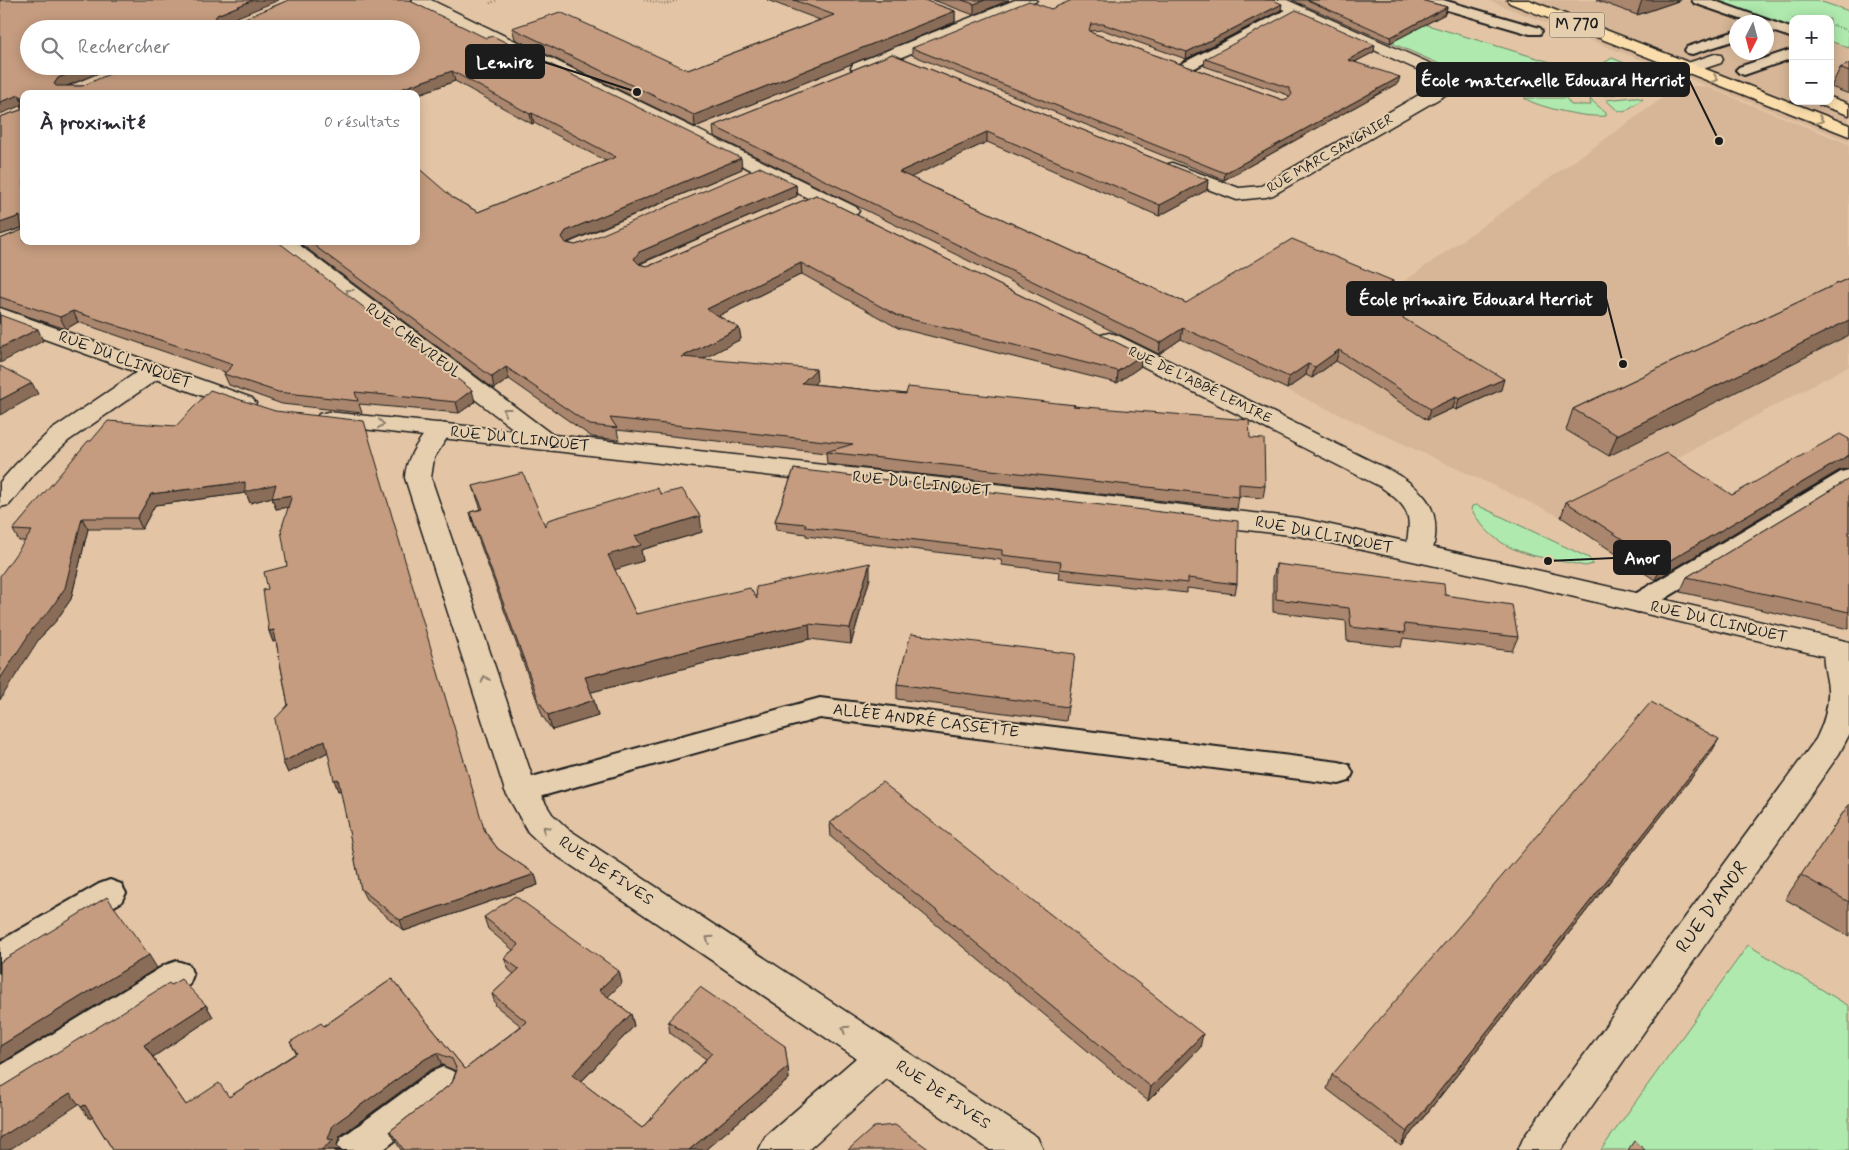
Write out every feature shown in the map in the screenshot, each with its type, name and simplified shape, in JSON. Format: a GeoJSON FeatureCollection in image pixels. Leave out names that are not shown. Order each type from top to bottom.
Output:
{"type":"FeatureCollection","features":[{"type":"Feature","properties":{"kind":"main road","name":"M 770"},"geometry":{"type":"LineString","coordinates":[[1515,0],[1849,131]]}},
{"type":"Feature","properties":{"kind":"main road"},"geometry":{"type":"LineString","coordinates":[[1676,44],[1770,80]]}},
{"type":"Feature","properties":{"kind":"main road"},"geometry":{"type":"LineString","coordinates":[[1834,104],[1849,110]]}},
{"type":"Feature","properties":{"kind":"street"},"geometry":{"type":"LineString","coordinates":[[419,0],[704,131],[753,172],[818,196],[862,218]]}},
{"type":"Feature","properties":{"kind":"street"},"geometry":{"type":"LineString","coordinates":[[847,73],[1029,0]]}},
{"type":"Feature","properties":{"kind":"street"},"geometry":{"type":"LineString","coordinates":[[1274,0],[1456,81],[1495,86],[1611,88],[1648,82],[1715,59]]}},
{"type":"Feature","properties":{"kind":"street"},"geometry":{"type":"LineString","coordinates":[[952,14],[974,22]]}},
{"type":"Feature","properties":{"kind":"street"},"geometry":{"type":"LineString","coordinates":[[892,55],[919,66]]}},
{"type":"Feature","properties":{"kind":"street","name":"RUE MARC SANGNIER"},"geometry":{"type":"LineString","coordinates":[[1155,162],[1227,192],[1249,194],[1266,191],[1456,81]]}},
{"type":"Feature","properties":{"kind":"street"},"geometry":{"type":"LineString","coordinates":[[791,208],[818,196]]}},
{"type":"Feature","properties":{"kind":"street","name":"RUE CHEVREUL"},"geometry":{"type":"LineString","coordinates":[[286,245],[545,441]]}},
{"type":"Feature","properties":{"kind":"street","name":"RUE DU CLINQUET"},"geometry":{"type":"LineString","coordinates":[[0,315],[261,409]]}},
{"type":"Feature","properties":{"kind":"street","name":"RUE DE L'ABBÉ LEMIRE"},"geometry":{"type":"LineString","coordinates":[[1092,332],[1390,481],[1408,494],[1421,508],[1423,526],[1419,553]]}},
{"type":"Feature","properties":{"kind":"street"},"geometry":{"type":"LineString","coordinates":[[0,499],[25,469],[59,436],[154,371]]}},
{"type":"Feature","properties":{"kind":"street","name":"RUE DU CLINQUET"},"geometry":{"type":"LineString","coordinates":[[304,416],[545,441],[1267,523],[1337,535],[1419,553],[1843,650]]}},
{"type":"Feature","properties":{"kind":"street","name":"RUE DE FIVES"},"geometry":{"type":"LineString","coordinates":[[440,430],[420,462],[418,478],[521,791],[540,824],[556,838],[1023,1150]]}},
{"type":"Feature","properties":{"kind":"street","name":"RUE D'ANOR"},"geometry":{"type":"LineString","coordinates":[[1538,1150],[1828,746],[1837,729],[1844,696],[1843,650]]}},
{"type":"Feature","properties":{"kind":"street"},"geometry":{"type":"LineString","coordinates":[[779,1150],[885,1056]]}},
{"type":"Feature","properties":{"kind":"lane"},"geometry":{"type":"LineString","coordinates":[[1428,0],[1535,32]]}},
{"type":"Feature","properties":{"kind":"lane"},"geometry":{"type":"LineString","coordinates":[[1699,0],[1741,15]]}},
{"type":"Feature","properties":{"kind":"lane"},"geometry":{"type":"LineString","coordinates":[[1186,66],[1295,9]]}},
{"type":"Feature","properties":{"kind":"lane"},"geometry":{"type":"LineString","coordinates":[[1774,27],[1789,33]]}},
{"type":"Feature","properties":{"kind":"lane"},"geometry":{"type":"LineString","coordinates":[[1692,50],[1729,37]]}},
{"type":"Feature","properties":{"kind":"lane"},"geometry":{"type":"LineString","coordinates":[[1744,70],[1789,53]]}},
{"type":"Feature","properties":{"kind":"lane"},"geometry":{"type":"LineString","coordinates":[[1168,60],[1203,72]]}},
{"type":"Feature","properties":{"kind":"lane"},"geometry":{"type":"LineString","coordinates":[[1639,604],[1849,477]]}},
{"type":"Feature","properties":{"kind":"lane","name":"ALLÉE ANDRÉ CASSETTE"},"geometry":{"type":"LineString","coordinates":[[521,791],[820,708],[1339,773]]}},
{"type":"Feature","properties":{"kind":"lane"},"geometry":{"type":"LineString","coordinates":[[0,958],[110,893]]}},
{"type":"Feature","properties":{"kind":"lane"},"geometry":{"type":"LineString","coordinates":[[0,1085],[177,975]]}},
{"type":"Feature","properties":{"kind":"lane"},"geometry":{"type":"LineString","coordinates":[[354,1150],[443,1083]]}},
{"type":"Feature","properties":{"kind":"path"},"geometry":{"type":"LineString","coordinates":[[644,0],[666,4],[678,0]]}},
{"type":"Feature","properties":{"kind":"path"},"geometry":{"type":"LineString","coordinates":[[1834,25],[1849,31]]}},
{"type":"Feature","properties":{"kind":"shaded area"},"geometry":{"type":"Polygon","coordinates":[[[1487,0],[1714,0],[1756,15],[1729,15],[1729,60],[1774,60],[1774,21],[1789,27],[1789,105],[1834,105],[1834,42],[1849,48],[1849,141],[1487,0]]]}},
{"type":"Feature","properties":{"kind":"shaded area"},"geometry":{"type":"Polygon","coordinates":[[[1681,85],[1707,87],[1849,144],[1849,366],[1649,473],[1561,517],[1263,379],[1330,334],[1681,85]]]}},
{"type":"Feature","properties":{"kind":"green space"},"geometry":{"type":"Polygon","coordinates":[[[1295,0],[1344,0],[1587,73],[1612,58],[1644,71],[1604,79],[1561,83],[1518,82],[1478,77],[1440,64],[1295,0]]]}},
{"type":"Feature","properties":{"kind":"green space"},"geometry":{"type":"Polygon","coordinates":[[[1714,0],[1816,0],[1849,11],[1849,48],[1834,42],[1834,15],[1789,15],[1789,27],[1774,21],[1774,15],[1756,15],[1714,0]]]}},
{"type":"Feature","properties":{"kind":"green space"},"geometry":{"type":"Polygon","coordinates":[[[1634,97],[1643,99],[1624,112],[1617,110],[1606,100],[1634,97]]]}},
{"type":"Feature","properties":{"kind":"green space"},"geometry":{"type":"Polygon","coordinates":[[[1524,98],[1566,98],[1571,105],[1591,105],[1590,99],[1606,113],[1606,116],[1564,112],[1524,98]]]}},
{"type":"Feature","properties":{"kind":"green space"},"geometry":{"type":"Polygon","coordinates":[[[1477,505],[1589,558],[1593,564],[1585,566],[1534,556],[1506,545],[1494,537],[1482,525],[1471,509],[1472,506],[1477,505]]]}},
{"type":"Feature","properties":{"kind":"green space"},"geometry":{"type":"Polygon","coordinates":[[[1748,945],[1849,1006],[1849,1150],[1601,1150],[1748,945]]]}},
{"type":"Feature","properties":{"kind":"building"},"geometry":{"type":"Polygon","coordinates":[[[0,0],[253,0],[217,15],[214,20],[20,20],[20,75],[66,75],[58,78],[54,84],[56,86],[82,86],[107,75],[420,75],[420,20],[240,20],[289,0],[408,0],[486,38],[493,36],[741,158],[566,231],[562,237],[566,243],[575,245],[582,243],[760,167],[796,185],[639,252],[634,259],[639,264],[646,266],[654,264],[816,195],[1142,355],[1118,371],[898,316],[801,263],[707,309],[739,328],[682,357],[816,369],[802,383],[906,394],[908,387],[1075,405],[1073,406],[1249,420],[1250,438],[1264,439],[1265,486],[1239,484],[1239,497],[826,452],[853,444],[610,418],[617,428],[590,425],[506,367],[492,377],[313,245],[420,245],[420,169],[453,198],[478,212],[616,157],[532,113],[530,114],[452,71],[398,90],[20,90],[19,95],[0,102],[0,0]]]}},
{"type":"Feature","properties":{"kind":"building"},"geometry":{"type":"Polygon","coordinates":[[[794,0],[924,0],[955,11],[694,115],[512,28],[560,12],[688,70],[834,15],[794,0]]]}},
{"type":"Feature","properties":{"kind":"building"},"geometry":{"type":"Polygon","coordinates":[[[962,0],[985,0],[974,4],[962,0]]]}},
{"type":"Feature","properties":{"kind":"building"},"geometry":{"type":"Polygon","coordinates":[[[1072,0],[1273,0],[1282,4],[1187,52],[1103,24],[1091,24],[1089,30],[1092,33],[1283,100],[1289,98],[1292,94],[1289,88],[1205,59],[1296,10],[1375,45],[1348,60],[1400,77],[1225,173],[912,48],[1029,1],[1051,9],[1072,0]]]}},
{"type":"Feature","properties":{"kind":"building"},"geometry":{"type":"Polygon","coordinates":[[[1307,0],[1421,0],[1447,7],[1391,37],[1307,0]]]}},
{"type":"Feature","properties":{"kind":"building"},"geometry":{"type":"Polygon","coordinates":[[[892,54],[1208,180],[1160,205],[987,132],[899,172],[1186,303],[1292,239],[1393,281],[1368,297],[1504,379],[1459,399],[1456,397],[1430,409],[1339,350],[1315,367],[1308,364],[1289,377],[1183,328],[1160,343],[713,126],[892,54]]]}},
{"type":"Feature","properties":{"kind":"building"},"geometry":{"type":"Polygon","coordinates":[[[1849,64],[1849,72],[1840,68],[1849,64]]]}},
{"type":"Feature","properties":{"kind":"building"},"geometry":{"type":"Polygon","coordinates":[[[20,110],[20,216],[0,223],[0,117],[20,110]]]}},
{"type":"Feature","properties":{"kind":"building"},"geometry":{"type":"Polygon","coordinates":[[[20,231],[20,245],[282,245],[472,390],[456,402],[355,392],[358,401],[278,392],[224,374],[233,365],[202,354],[73,311],[60,317],[0,297],[0,239],[20,231]]]}},
{"type":"Feature","properties":{"kind":"building"},"geometry":{"type":"Polygon","coordinates":[[[1849,278],[1849,320],[1617,435],[1573,409],[1849,278]]]}},
{"type":"Feature","properties":{"kind":"building"},"geometry":{"type":"Polygon","coordinates":[[[0,315],[38,329],[0,348],[0,315]]]}},
{"type":"Feature","properties":{"kind":"building"},"geometry":{"type":"Polygon","coordinates":[[[0,366],[32,383],[0,400],[0,366]]]}},
{"type":"Feature","properties":{"kind":"building"},"geometry":{"type":"Polygon","coordinates":[[[210,390],[275,411],[364,421],[485,832],[498,849],[535,874],[400,920],[361,889],[338,779],[334,780],[325,740],[283,762],[275,719],[288,705],[274,630],[269,631],[263,590],[268,589],[264,572],[287,566],[281,530],[292,495],[272,498],[276,484],[245,492],[245,482],[151,494],[137,518],[82,518],[65,588],[50,610],[33,628],[0,679],[0,576],[32,531],[13,530],[88,441],[91,441],[108,421],[176,426],[210,390]]]}},
{"type":"Feature","properties":{"kind":"building"},"geometry":{"type":"Polygon","coordinates":[[[1840,434],[1849,439],[1849,455],[1662,565],[1566,502],[1667,453],[1732,495],[1840,434]]]}},
{"type":"Feature","properties":{"kind":"building"},"geometry":{"type":"Polygon","coordinates":[[[794,469],[1238,521],[1237,584],[1188,578],[1188,583],[1060,569],[1061,562],[1002,555],[1002,550],[805,527],[806,524],[775,521],[794,469]]]}},
{"type":"Feature","properties":{"kind":"building"},"geometry":{"type":"Polygon","coordinates":[[[523,473],[545,526],[548,520],[657,488],[661,494],[682,489],[700,516],[635,536],[641,545],[608,555],[636,614],[750,588],[757,599],[756,587],[870,563],[850,628],[809,624],[711,645],[585,677],[594,700],[548,715],[539,701],[470,512],[483,509],[473,486],[523,473]]]}},
{"type":"Feature","properties":{"kind":"building"},"geometry":{"type":"Polygon","coordinates":[[[1849,479],[1849,612],[1687,577],[1849,479]]]}},
{"type":"Feature","properties":{"kind":"building"},"geometry":{"type":"Polygon","coordinates":[[[1276,564],[1444,584],[1445,595],[1512,605],[1518,637],[1404,624],[1405,633],[1351,627],[1349,608],[1276,599],[1276,564]]]}},
{"type":"Feature","properties":{"kind":"building"},"geometry":{"type":"Polygon","coordinates":[[[911,634],[1075,654],[1068,707],[897,684],[911,634]]]}},
{"type":"Feature","properties":{"kind":"building"},"geometry":{"type":"Polygon","coordinates":[[[1651,702],[1719,739],[1407,1132],[1332,1075],[1651,702]]]}},
{"type":"Feature","properties":{"kind":"building"},"geometry":{"type":"Polygon","coordinates":[[[882,782],[1203,1034],[1151,1087],[830,823],[882,782]]]}},
{"type":"Feature","properties":{"kind":"building"},"geometry":{"type":"Polygon","coordinates":[[[1849,804],[1849,902],[1801,875],[1849,804]]]}},
{"type":"Feature","properties":{"kind":"building"},"geometry":{"type":"Polygon","coordinates":[[[515,896],[619,971],[599,990],[631,1014],[572,1075],[642,1128],[712,1053],[668,1021],[700,987],[785,1046],[788,1067],[689,1150],[404,1150],[390,1131],[452,1083],[457,1070],[452,1059],[437,1053],[425,1059],[333,1125],[328,1139],[334,1140],[321,1150],[113,1150],[85,1105],[81,1107],[70,1093],[0,1138],[0,1087],[169,983],[171,985],[181,979],[206,1005],[144,1045],[186,1105],[219,1083],[229,1097],[297,1053],[290,1042],[321,1023],[324,1026],[392,979],[465,1069],[527,1022],[492,994],[519,969],[504,958],[519,945],[484,917],[515,896]]]}},
{"type":"Feature","properties":{"kind":"building"},"geometry":{"type":"Polygon","coordinates":[[[107,897],[149,955],[0,1046],[0,962],[107,897]]]}},
{"type":"Feature","properties":{"kind":"building"},"geometry":{"type":"Polygon","coordinates":[[[895,1125],[930,1150],[848,1150],[874,1127],[895,1125]]]}},
{"type":"Feature","properties":{"kind":"building"},"geometry":{"type":"Polygon","coordinates":[[[1634,1141],[1645,1150],[1628,1150],[1634,1141]]]}},
{"type":"Feature","properties":{"kind":"place","name":"Lemire"},"geometry":{"type":"Point","coordinates":[637,92]}},
{"type":"Feature","properties":{"kind":"place","name":"École maternelle Edouard Herriot"},"geometry":{"type":"Point","coordinates":[1719,141]}},
{"type":"Feature","properties":{"kind":"place","name":"École primaire Edouard Herriot"},"geometry":{"type":"Point","coordinates":[1623,364]}},
{"type":"Feature","properties":{"kind":"place","name":"Anor"},"geometry":{"type":"Point","coordinates":[1548,561]}}]}
